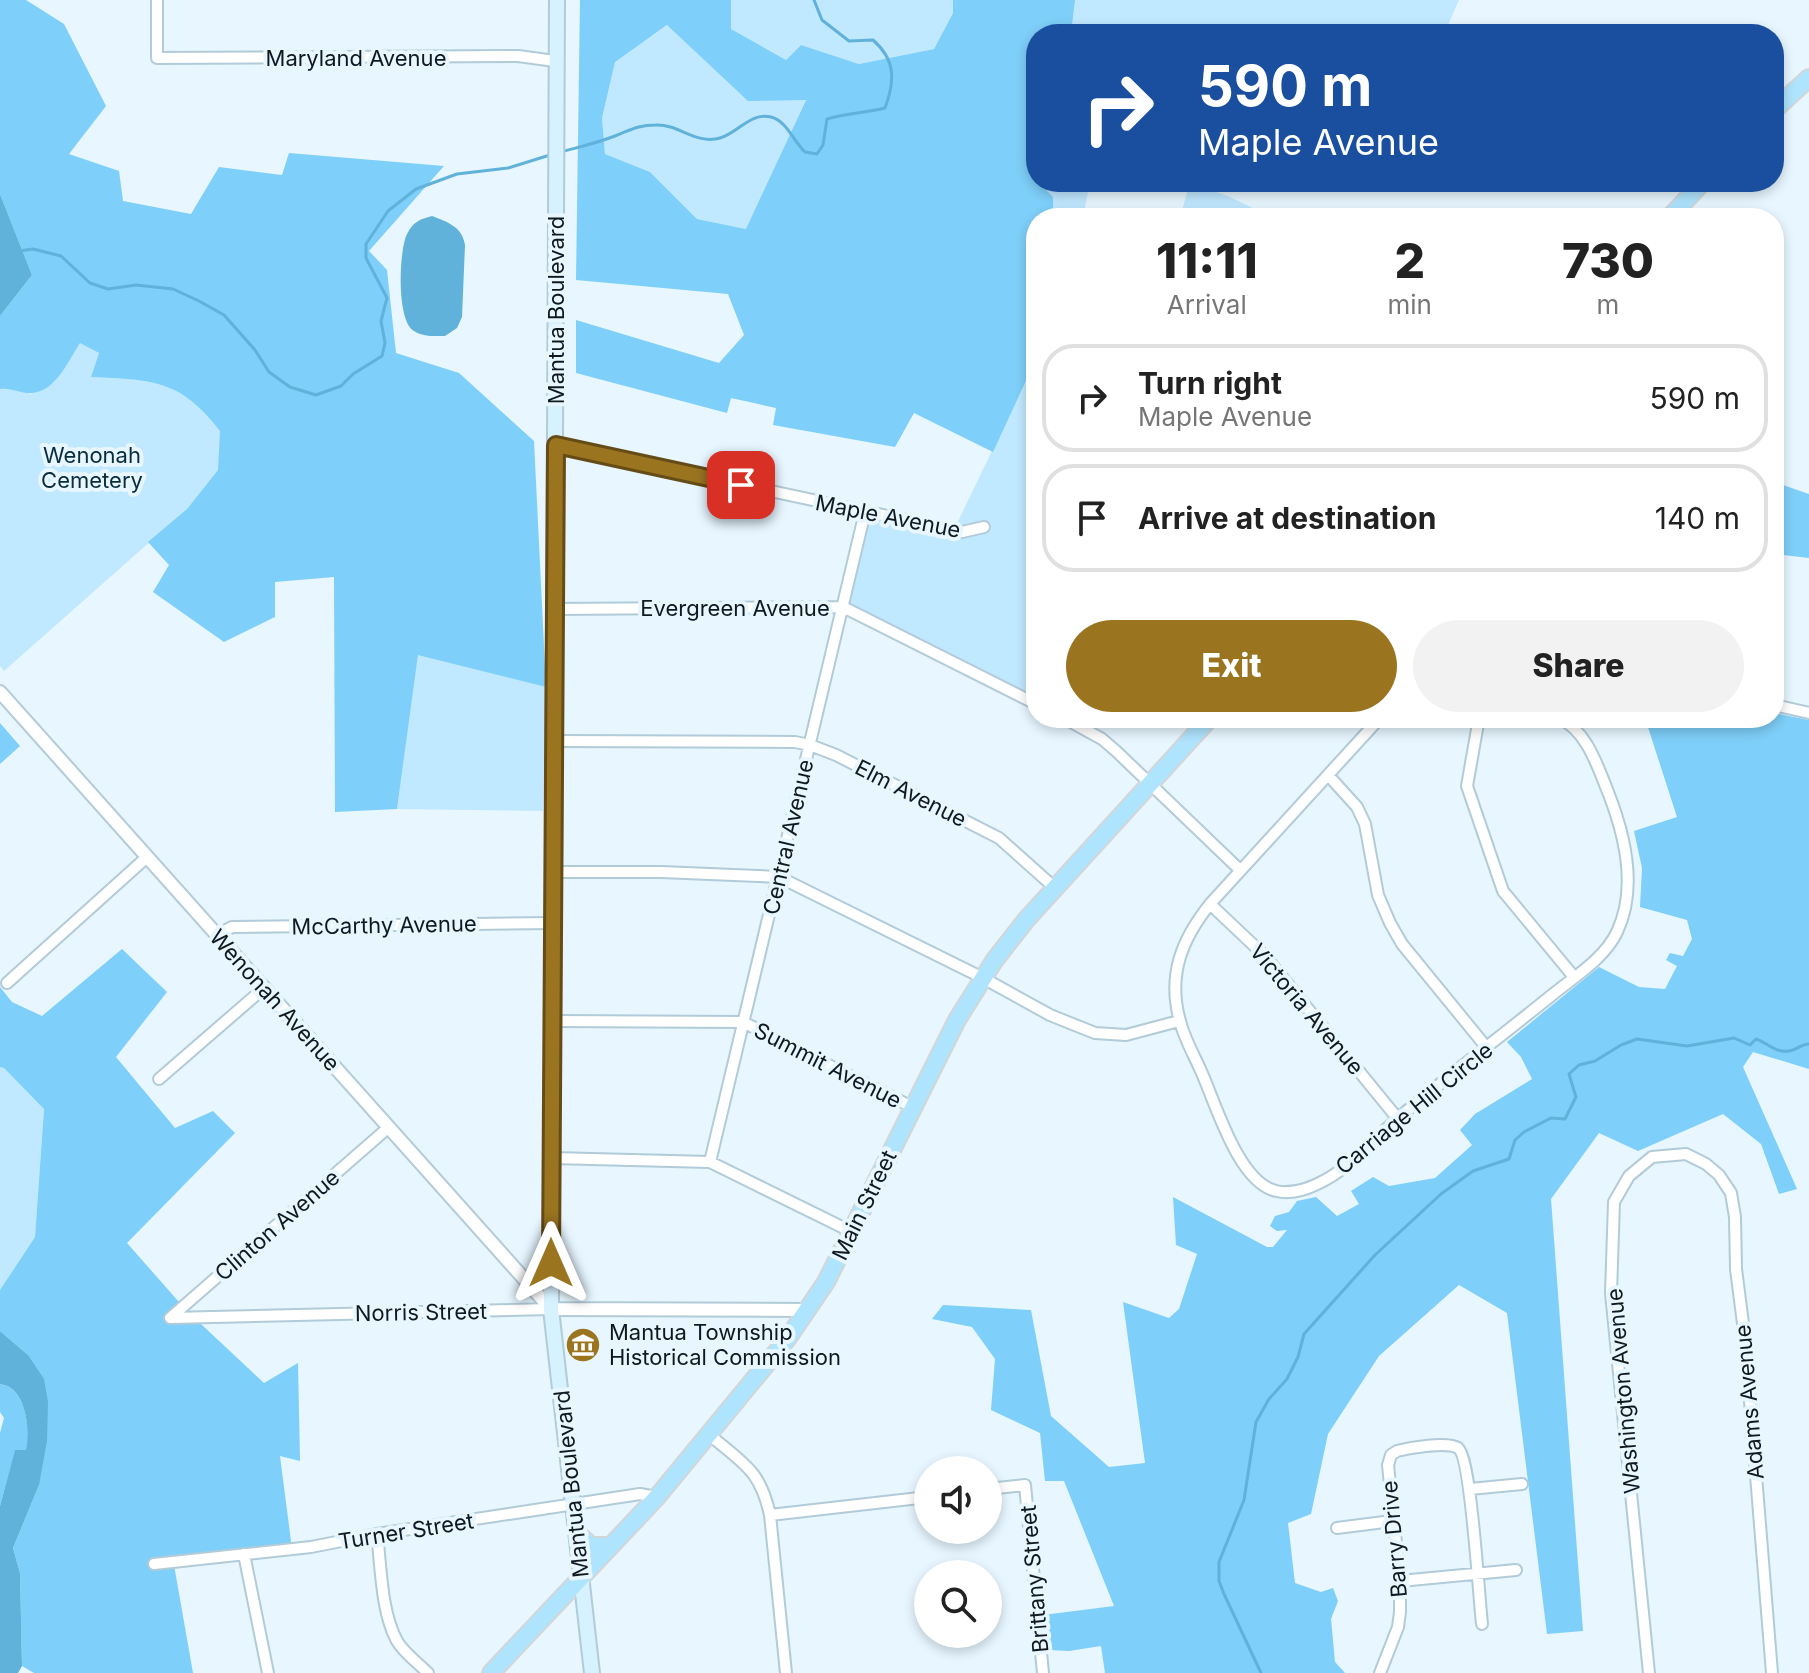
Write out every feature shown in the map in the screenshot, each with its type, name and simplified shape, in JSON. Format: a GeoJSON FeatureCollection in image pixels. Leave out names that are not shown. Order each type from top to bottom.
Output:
{"type":"FeatureCollection","features":[{"type":"Feature","properties":{"kind":"main road","name":"Mantua Boulevard"},"geometry":{"type":"LineString","coordinates":[[557,0],[555,741],[560,872],[554,923],[551,1309],[592,1673]]}},
{"type":"Feature","properties":{"kind":"main road"},"geometry":{"type":"LineString","coordinates":[[1784,101],[1809,78]]}},
{"type":"Feature","properties":{"kind":"main road"},"geometry":{"type":"LineString","coordinates":[[1678,208],[1694,192]]}},
{"type":"Feature","properties":{"kind":"main road","name":"Main Street"},"geometry":{"type":"LineString","coordinates":[[493,1672],[657,1497],[809,1310],[826,1282],[957,1020],[983,978],[1010,940],[1055,888],[1201,728]]}},
{"type":"Feature","properties":{"kind":"main road"},"geometry":{"type":"LineString","coordinates":[[577,1533],[591,1546],[611,1546]]}},
{"type":"Feature","properties":{"kind":"street","name":"Maryland Avenue"},"geometry":{"type":"LineString","coordinates":[[157,0],[157,58],[518,56],[555,61]]}},
{"type":"Feature","properties":{"kind":"street","name":"Maple Avenue"},"geometry":{"type":"LineString","coordinates":[[556,445],[962,532],[984,527]]}},
{"type":"Feature","properties":{"kind":"street","name":"Central Avenue"},"geometry":{"type":"LineString","coordinates":[[710,1162],[865,512]]}},
{"type":"Feature","properties":{"kind":"street","name":"Evergreen Avenue"},"geometry":{"type":"LineString","coordinates":[[555,609],[843,607],[1026,699]]}},
{"type":"Feature","properties":{"kind":"street","name":"Wenonah Avenue"},"geometry":{"type":"LineString","coordinates":[[0,692],[551,1309]]}},
{"type":"Feature","properties":{"kind":"street"},"geometry":{"type":"LineString","coordinates":[[1784,707],[1809,713]]}},
{"type":"Feature","properties":{"kind":"street"},"geometry":{"type":"LineString","coordinates":[[1082,728],[1102,739],[1151,783],[1240,870]]}},
{"type":"Feature","properties":{"kind":"street","name":"Carriage Hill Circle"},"geometry":{"type":"LineString","coordinates":[[1371,728],[1210,904],[1183,944],[1176,969],[1179,1021],[1236,1152],[1249,1173],[1273,1191],[1298,1192],[1330,1178],[1574,977],[1605,950],[1617,933],[1626,904],[1628,858],[1609,796],[1584,739],[1571,728]]}},
{"type":"Feature","properties":{"kind":"street"},"geometry":{"type":"LineString","coordinates":[[1477,728],[1467,786],[1503,891],[1574,977]]}},
{"type":"Feature","properties":{"kind":"street","name":"Elm Avenue"},"geometry":{"type":"LineString","coordinates":[[555,741],[795,742],[810,745],[836,755],[999,838],[1055,888]]}},
{"type":"Feature","properties":{"kind":"street"},"geometry":{"type":"LineString","coordinates":[[1328,775],[1357,807],[1365,824],[1378,895],[1402,944],[1487,1048]]}},
{"type":"Feature","properties":{"kind":"street"},"geometry":{"type":"LineString","coordinates":[[7,983],[147,857]]}},
{"type":"Feature","properties":{"kind":"street"},"geometry":{"type":"LineString","coordinates":[[560,872],[779,877],[983,978],[1050,1015],[1095,1033],[1126,1035],[1179,1021]]}},
{"type":"Feature","properties":{"kind":"street","name":"Victoria Avenue"},"geometry":{"type":"LineString","coordinates":[[1210,904],[1264,955],[1398,1119]]}},
{"type":"Feature","properties":{"kind":"street","name":"McCarthy Avenue"},"geometry":{"type":"LineString","coordinates":[[217,935],[232,927],[554,923]]}},
{"type":"Feature","properties":{"kind":"street"},"geometry":{"type":"LineString","coordinates":[[159,1079],[264,988]]}},
{"type":"Feature","properties":{"kind":"street","name":"Summit Avenue"},"geometry":{"type":"LineString","coordinates":[[553,1021],[743,1022],[912,1107]]}},
{"type":"Feature","properties":{"kind":"street","name":"Clinton Avenue"},"geometry":{"type":"LineString","coordinates":[[178,1318],[170,1318],[389,1127]]}},
{"type":"Feature","properties":{"kind":"street","name":"Washington Avenue"},"geometry":{"type":"LineString","coordinates":[[1649,1673],[1611,1293],[1614,1202],[1629,1176],[1652,1157],[1686,1154]]}},
{"type":"Feature","properties":{"kind":"street","name":"Adams Avenue"},"geometry":{"type":"LineString","coordinates":[[1686,1154],[1719,1175],[1731,1193],[1735,1217],[1736,1269],[1745,1339],[1772,1673]]}},
{"type":"Feature","properties":{"kind":"street"},"geometry":{"type":"LineString","coordinates":[[552,1158],[710,1162],[850,1231]]}},
{"type":"Feature","properties":{"kind":"street","name":"Norris Street"},"geometry":{"type":"LineString","coordinates":[[178,1318],[551,1309],[809,1310]]}},
{"type":"Feature","properties":{"kind":"street"},"geometry":{"type":"LineString","coordinates":[[710,1435],[760,1480],[770,1515],[786,1673]]}},
{"type":"Feature","properties":{"kind":"street","name":"Barry Drive"},"geometry":{"type":"LineString","coordinates":[[1380,1673],[1398,1627],[1400,1581],[1388,1465],[1391,1455],[1397,1451],[1445,1445],[1457,1448],[1466,1464],[1482,1624]]}},
{"type":"Feature","properties":{"kind":"street"},"geometry":{"type":"LineString","coordinates":[[1470,1489],[1522,1484]]}},
{"type":"Feature","properties":{"kind":"street","name":"Brittany Street"},"geometry":{"type":"LineString","coordinates":[[1002,1487],[1025,1485],[1043,1673]]}},
{"type":"Feature","properties":{"kind":"street","name":"Turner Street"},"geometry":{"type":"LineString","coordinates":[[154,1564],[311,1547],[640,1494],[657,1497]]}},
{"type":"Feature","properties":{"kind":"street"},"geometry":{"type":"LineString","coordinates":[[770,1515],[914,1499]]}},
{"type":"Feature","properties":{"kind":"street"},"geometry":{"type":"LineString","coordinates":[[1337,1528],[1392,1521]]}},
{"type":"Feature","properties":{"kind":"street"},"geometry":{"type":"LineString","coordinates":[[377,1534],[384,1599],[394,1633],[402,1648],[428,1673]]}},
{"type":"Feature","properties":{"kind":"street"},"geometry":{"type":"LineString","coordinates":[[244,1554],[268,1673]]}},
{"type":"Feature","properties":{"kind":"street"},"geometry":{"type":"LineString","coordinates":[[1400,1581],[1516,1570]]}},
{"type":"Feature","properties":{"kind":"green space"},"geometry":{"type":"Polygon","coordinates":[[[731,0],[953,0],[953,13],[934,49],[859,64],[801,45],[786,60],[731,29],[731,0]]]}},
{"type":"Feature","properties":{"kind":"green space"},"geometry":{"type":"Polygon","coordinates":[[[1075,0],[1459,0],[1448,24],[1072,24],[1075,0]]]}},
{"type":"Feature","properties":{"kind":"green space"},"geometry":{"type":"Polygon","coordinates":[[[668,25],[748,100],[806,99],[747,229],[697,219],[650,172],[605,154],[602,118],[615,61],[668,25]]]}},
{"type":"Feature","properties":{"kind":"green space"},"geometry":{"type":"Polygon","coordinates":[[[1048,192],[1088,192],[1085,208],[1053,208],[1053,197],[1048,192]]]}},
{"type":"Feature","properties":{"kind":"green space"},"geometry":{"type":"Polygon","coordinates":[[[1187,192],[1217,192],[1253,208],[1183,208],[1187,192]]]}},
{"type":"Feature","properties":{"kind":"green space","name":"Wenonah Cemetery"},"geometry":{"type":"Polygon","coordinates":[[[79,342],[99,353],[91,377],[149,382],[178,392],[192,401],[221,431],[218,470],[187,509],[4,671],[0,666],[0,389],[31,394],[79,342]]]}},
{"type":"Feature","properties":{"kind":"green space"},"geometry":{"type":"Polygon","coordinates":[[[1026,380],[1026,700],[840,611],[865,516],[953,532],[1026,380]]]}},
{"type":"Feature","properties":{"kind":"green space"},"geometry":{"type":"Polygon","coordinates":[[[418,654],[546,687],[543,811],[397,809],[418,654]]]}},
{"type":"Feature","properties":{"kind":"green space"},"geometry":{"type":"Polygon","coordinates":[[[0,1067],[44,1108],[35,1237],[0,1290],[0,1067]]]}},
{"type":"Feature","properties":{"kind":"shaded area"},"geometry":{"type":"Polygon","coordinates":[[[0,0],[26,0],[64,24],[106,106],[69,154],[119,171],[123,201],[191,214],[219,167],[282,175],[289,153],[444,166],[369,251],[387,270],[396,353],[459,373],[534,441],[546,687],[418,655],[397,809],[335,812],[334,577],[275,582],[275,617],[224,642],[153,592],[169,565],[148,542],[187,509],[218,470],[220,431],[205,414],[192,401],[163,386],[131,379],[91,377],[99,353],[80,343],[48,387],[32,393],[0,389],[0,316],[32,275],[0,194],[0,0]]]}},
{"type":"Feature","properties":{"kind":"shaded area"},"geometry":{"type":"Polygon","coordinates":[[[580,0],[731,0],[731,29],[786,60],[801,45],[859,64],[934,49],[953,13],[953,0],[1075,0],[1072,24],[1026,24],[1026,192],[1048,192],[1053,197],[1053,208],[1026,208],[1026,381],[993,452],[914,413],[895,447],[773,425],[776,408],[731,398],[727,413],[576,373],[576,320],[719,363],[744,335],[728,294],[576,280],[580,0]],[[667,25],[615,62],[602,118],[605,154],[650,172],[697,219],[746,229],[806,100],[748,101],[667,25]]]}},
{"type":"Feature","properties":{"kind":"shaded area"},"geometry":{"type":"Polygon","coordinates":[[[0,194],[32,275],[0,316],[0,194]]]}},
{"type":"Feature","properties":{"kind":"shaded area"},"geometry":{"type":"Polygon","coordinates":[[[432,216],[457,229],[465,245],[462,317],[457,328],[445,336],[414,331],[408,325],[402,300],[404,242],[417,222],[432,216]]]}},
{"type":"Feature","properties":{"kind":"shaded area"},"geometry":{"type":"Polygon","coordinates":[[[1784,485],[1809,494],[1809,558],[1784,555],[1784,485]]]}},
{"type":"Feature","properties":{"kind":"shaded area"},"geometry":{"type":"Polygon","coordinates":[[[1784,715],[1809,720],[1809,1069],[1753,1052],[1743,1067],[1797,1189],[1779,1194],[1761,1144],[1723,1114],[1638,1151],[1599,1133],[1551,1199],[1583,1631],[1547,1634],[1507,1313],[1459,1285],[1379,1356],[1328,1434],[1311,1514],[1288,1523],[1295,1583],[1321,1592],[1333,1588],[1338,1601],[1331,1619],[1335,1662],[1345,1673],[1105,1673],[1101,1646],[1069,1651],[1049,1650],[1043,1615],[1114,1606],[1064,1481],[1045,1481],[1040,1433],[991,1410],[995,1359],[972,1327],[932,1319],[943,1305],[1031,1310],[1051,1416],[1109,1467],[1145,1463],[1123,1302],[1169,1318],[1179,1309],[1197,1254],[1176,1245],[1173,1197],[1267,1247],[1273,1247],[1287,1230],[1277,1231],[1270,1226],[1275,1216],[1289,1212],[1297,1201],[1316,1197],[1337,1216],[1359,1204],[1351,1191],[1373,1177],[1389,1186],[1435,1178],[1472,1145],[1460,1130],[1475,1114],[1532,1079],[1521,1057],[1507,1042],[1599,967],[1639,987],[1665,989],[1677,966],[1666,960],[1670,953],[1683,956],[1692,939],[1687,920],[1640,907],[1642,868],[1634,831],[1677,817],[1648,728],[1784,728],[1784,715]]]}},
{"type":"Feature","properties":{"kind":"shaded area"},"geometry":{"type":"Polygon","coordinates":[[[0,723],[20,746],[0,764],[0,723]]]}},
{"type":"Feature","properties":{"kind":"shaded area"},"geometry":{"type":"Polygon","coordinates":[[[122,949],[167,992],[116,1057],[175,1128],[213,1111],[235,1133],[127,1243],[186,1310],[264,1383],[298,1363],[300,1461],[280,1456],[292,1549],[174,1565],[193,1673],[34,1673],[22,1666],[20,1573],[13,1548],[39,1485],[28,1355],[0,1331],[0,1290],[35,1237],[44,1109],[0,1067],[0,987],[12,1002],[42,1016],[122,949]]]}},
{"type":"Feature","properties":{"kind":"shaded area"},"geometry":{"type":"Polygon","coordinates":[[[0,1331],[28,1355],[44,1379],[48,1402],[47,1441],[39,1485],[13,1548],[20,1573],[22,1666],[18,1673],[0,1673],[0,1506],[15,1450],[26,1450],[28,1435],[21,1401],[9,1387],[0,1384],[0,1331]]]}},
{"type":"Feature","properties":{"kind":"shaded area"},"geometry":{"type":"Polygon","coordinates":[[[0,1384],[11,1388],[21,1401],[28,1435],[27,1450],[15,1451],[0,1506],[0,1433],[4,1418],[0,1412],[0,1384]]]}},
{"type":"Feature","properties":{"kind":"waterway"},"geometry":{"type":"LineString","coordinates":[[561,152],[649,125],[672,128],[703,139],[720,138],[750,120],[764,116],[782,123],[805,152],[817,154],[823,145],[827,119],[885,108],[892,80],[890,63],[881,48],[873,40],[849,41],[822,20],[814,0]]}},
{"type":"Feature","properties":{"kind":"waterway"},"geometry":{"type":"LineString","coordinates":[[19,251],[33,249],[61,256],[90,283],[108,289],[136,285],[173,289],[199,301],[224,315],[255,350],[269,372],[290,387],[316,395],[341,386],[353,374],[382,356],[385,343],[381,321],[387,298],[366,258],[366,244],[388,211],[416,189],[457,174],[508,168],[550,155]]}},
{"type":"Feature","properties":{"kind":"waterway"},"geometry":{"type":"LineString","coordinates":[[1261,1673],[1219,1581],[1219,1562],[1244,1500],[1256,1422],[1269,1399],[1287,1379],[1298,1357],[1304,1334],[1375,1255],[1441,1194],[1473,1171],[1509,1159],[1515,1140],[1524,1132],[1551,1118],[1565,1119],[1576,1097],[1569,1074],[1579,1065],[1595,1061],[1637,1039],[1687,1046],[1734,1038],[1750,1045],[1756,1039],[1784,1051],[1809,1044]]}},
{"type":"Feature","properties":{"kind":"place","name":"Mantua Township Historical Commission"},"geometry":{"type":"Point","coordinates":[583,1345]}},
{"type":"Feature","properties":{"kind":"route"},"geometry":{"type":"LineString","coordinates":[[551,1263],[556,445],[741,485]]}}]}
